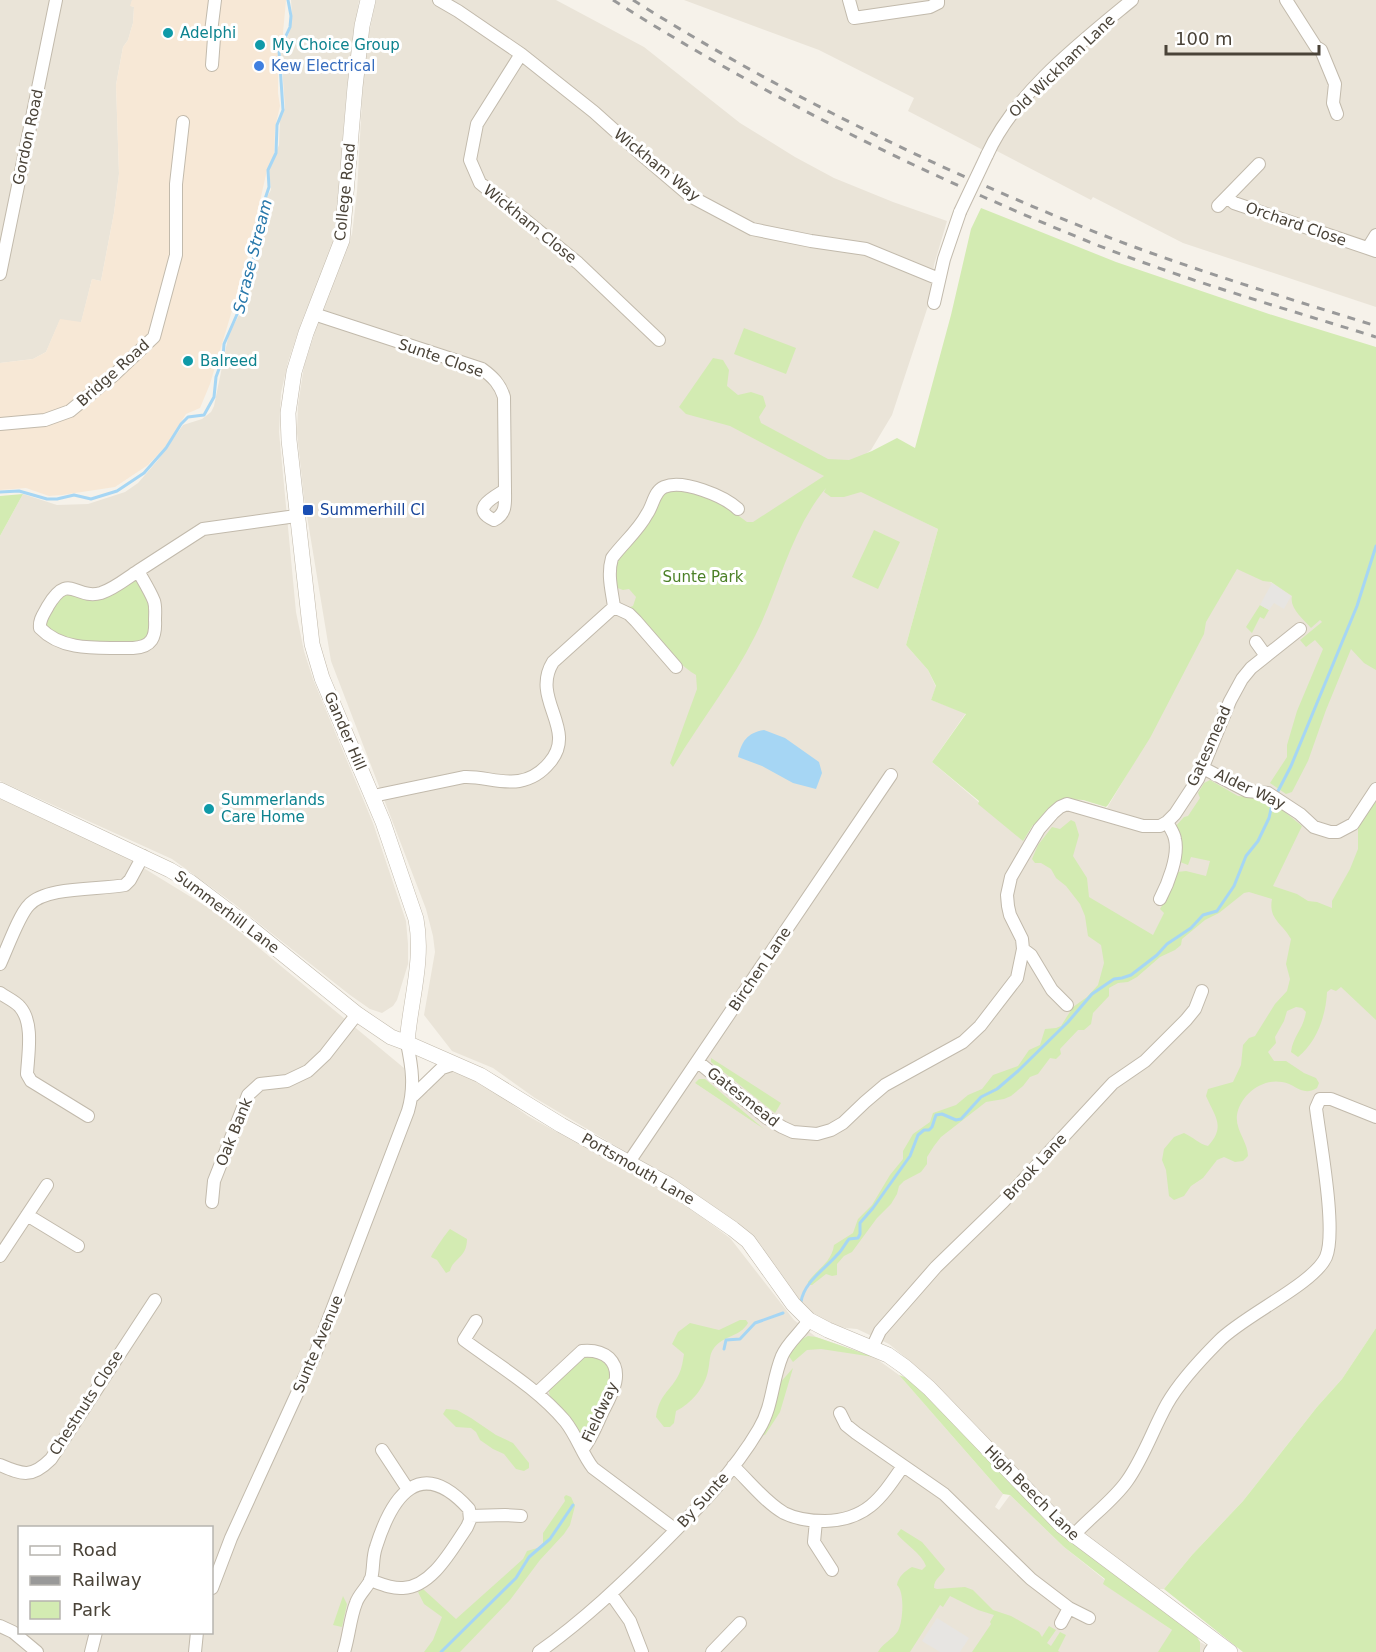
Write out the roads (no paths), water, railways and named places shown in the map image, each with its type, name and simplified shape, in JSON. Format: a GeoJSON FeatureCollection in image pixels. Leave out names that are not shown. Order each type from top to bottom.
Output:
{"type":"FeatureCollection","features":[{"type":"Feature","properties":{"kind":"street","name":"Gordon Road"},"geometry":{"type":"LineString","coordinates":[[0,274],[56,0]]}},
{"type":"Feature","properties":{"kind":"street"},"geometry":{"type":"LineString","coordinates":[[212,65],[214,38],[211,32],[215,0]]}},
{"type":"Feature","properties":{"kind":"street","name":"College Road"},"geometry":{"type":"LineString","coordinates":[[288,413],[294,372],[342,240],[356,77],[362,26],[368,0]]}},
{"type":"Feature","properties":{"kind":"street","name":"Wickham Way"},"geometry":{"type":"LineString","coordinates":[[438,0],[521,54],[594,112],[690,196],[752,229],[866,249],[939,279]]}},
{"type":"Feature","properties":{"kind":"street"},"geometry":{"type":"LineString","coordinates":[[849,0],[854,18],[930,7],[938,3],[938,0]]}},
{"type":"Feature","properties":{"kind":"street","name":"Old Wickham Lane"},"geometry":{"type":"LineString","coordinates":[[934,303],[960,212],[1001,127],[1020,101],[1087,38],[1132,0]]}},
{"type":"Feature","properties":{"kind":"street"},"geometry":{"type":"LineString","coordinates":[[1287,0],[1316,47],[1321,50],[1335,84],[1333,103],[1338,114]]}},
{"type":"Feature","properties":{"kind":"street","name":"Wickham Close"},"geometry":{"type":"LineString","coordinates":[[521,54],[477,124],[470,160],[480,183],[578,263],[658,340]]}},
{"type":"Feature","properties":{"kind":"street","name":"Bridge Road"},"geometry":{"type":"LineString","coordinates":[[0,424],[45,420],[70,411],[115,374],[154,337],[176,255],[176,184],[183,122]]}},
{"type":"Feature","properties":{"kind":"street","name":"Orchard Close"},"geometry":{"type":"LineString","coordinates":[[1259,164],[1222,201],[1234,203],[1372,250],[1376,235]]}},
{"type":"Feature","properties":{"kind":"street","name":"Sunte Close"},"geometry":{"type":"LineString","coordinates":[[314,314],[482,369],[491,375],[501,388],[504,397],[505,490]]}},
{"type":"Feature","properties":{"kind":"street","name":"Gander Hill"},"geometry":{"type":"LineString","coordinates":[[288,413],[288,440],[312,644],[322,678],[373,796],[402,874],[419,935],[419,952],[407,1043]]}},
{"type":"Feature","properties":{"kind":"street"},"geometry":{"type":"LineString","coordinates":[[614,607],[610,584],[612,558],[646,517],[658,491],[677,484],[688,486],[725,498],[738,509]]}},
{"type":"Feature","properties":{"kind":"street"},"geometry":{"type":"LineString","coordinates":[[138,571],[154,601],[156,632],[149,644],[142,648],[77,647],[51,637],[40,628],[42,617],[61,590],[68,588],[103,592],[203,529],[296,516]]}},
{"type":"Feature","properties":{"kind":"street"},"geometry":{"type":"LineString","coordinates":[[373,796],[464,777],[477,776],[518,781],[538,774],[553,758],[560,744],[545,687],[547,671],[552,662],[614,607]]}},
{"type":"Feature","properties":{"kind":"street"},"geometry":{"type":"LineString","coordinates":[[614,607],[629,614],[676,667]]}},
{"type":"Feature","properties":{"kind":"street","name":"Gatesmead"},"geometry":{"type":"LineString","coordinates":[[1167,822],[1175,814],[1203,768],[1235,690],[1251,668],[1300,629]]}},
{"type":"Feature","properties":{"kind":"street"},"geometry":{"type":"LineString","coordinates":[[1256,642],[1266,656]]}},
{"type":"Feature","properties":{"kind":"street","name":"Alder Way"},"geometry":{"type":"LineString","coordinates":[[1203,768],[1247,791],[1268,794],[1300,814],[1314,827],[1330,832],[1338,832],[1353,824],[1376,789]]}},
{"type":"Feature","properties":{"kind":"street","name":"Birchen Lane"},"geometry":{"type":"LineString","coordinates":[[629,1162],[891,775]]}},
{"type":"Feature","properties":{"kind":"street","name":"Summerhill Lane"},"geometry":{"type":"LineString","coordinates":[[0,790],[143,856],[190,882],[357,1014],[391,1037],[407,1043]]}},
{"type":"Feature","properties":{"kind":"street"},"geometry":{"type":"LineString","coordinates":[[1067,1005],[1042,976],[1031,955],[1023,949],[1022,939],[1010,915],[1007,894],[1011,877],[1027,848],[1053,813],[1067,804],[1143,826],[1160,826],[1167,822],[1176,845],[1170,880],[1160,899]]}},
{"type":"Feature","properties":{"kind":"street"},"geometry":{"type":"LineString","coordinates":[[0,964],[27,906],[36,898],[48,894],[125,885],[143,856]]}},
{"type":"Feature","properties":{"kind":"street","name":"Gatesmead"},"geometry":{"type":"LineString","coordinates":[[698,1062],[767,1118],[782,1127],[793,1132],[818,1134],[831,1130],[843,1123],[885,1085],[963,1042],[980,1026],[1017,978],[1023,949]]}},
{"type":"Feature","properties":{"kind":"street"},"geometry":{"type":"LineString","coordinates":[[1017,978],[1042,976]]}},
{"type":"Feature","properties":{"kind":"street","name":"Brook Lane"},"geometry":{"type":"LineString","coordinates":[[872,1348],[880,1331],[936,1267],[1003,1202],[1113,1083],[1144,1061],[1186,1020],[1195,1009],[1202,991]]}},
{"type":"Feature","properties":{"kind":"street"},"geometry":{"type":"LineString","coordinates":[[0,993],[14,1002],[25,1014],[28,1025],[27,1074],[31,1081],[88,1116]]}},
{"type":"Feature","properties":{"kind":"street","name":"Oak Bank"},"geometry":{"type":"LineString","coordinates":[[212,1202],[214,1181],[248,1095],[260,1084],[287,1081],[308,1071],[325,1055],[357,1014]]}},
{"type":"Feature","properties":{"kind":"street","name":"Portsmouth Lane"},"geometry":{"type":"LineString","coordinates":[[407,1043],[487,1079],[706,1209],[748,1241],[793,1304],[809,1320],[838,1334]]}},
{"type":"Feature","properties":{"kind":"street","name":"Sunte Avenue"},"geometry":{"type":"LineString","coordinates":[[213,1585],[231,1538],[320,1344],[413,1096],[413,1076],[407,1043]]}},
{"type":"Feature","properties":{"kind":"street","name":"Sunte Avenue"},"geometry":{"type":"LineString","coordinates":[[413,1096],[442,1068],[454,1064]]}},
{"type":"Feature","properties":{"kind":"street"},"geometry":{"type":"LineString","coordinates":[[1073,1536],[1122,1487],[1134,1469],[1168,1403],[1208,1352],[1230,1330],[1306,1278],[1323,1263],[1327,1255],[1330,1226],[1316,1108],[1320,1100],[1331,1099],[1376,1117]]}},
{"type":"Feature","properties":{"kind":"street"},"geometry":{"type":"LineString","coordinates":[[0,1256],[47,1185]]}},
{"type":"Feature","properties":{"kind":"street"},"geometry":{"type":"LineString","coordinates":[[27,1215],[78,1246]]}},
{"type":"Feature","properties":{"kind":"street","name":"Chestnuts Close"},"geometry":{"type":"LineString","coordinates":[[0,1465],[25,1474],[35,1472],[51,1459],[155,1300]]}},
{"type":"Feature","properties":{"kind":"street","name":"By Sunte"},"geometry":{"type":"LineString","coordinates":[[543,1649],[611,1594],[676,1530],[733,1466],[760,1428],[767,1413],[783,1354],[789,1343],[809,1320]]}},
{"type":"Feature","properties":{"kind":"street","name":"Fieldway"},"geometry":{"type":"LineString","coordinates":[[476,1322],[464,1340],[537,1393],[571,1429],[593,1468],[601,1476],[676,1530]]}},
{"type":"Feature","properties":{"kind":"street","name":"High Beech Lane"},"geometry":{"type":"LineString","coordinates":[[838,1334],[888,1356],[918,1377],[1037,1502],[1073,1536],[1213,1647],[1230,1652]]}},
{"type":"Feature","properties":{"kind":"street","name":"Fieldway"},"geometry":{"type":"LineString","coordinates":[[537,1393],[582,1351],[597,1351],[610,1359],[615,1368],[615,1386],[591,1437],[582,1450]]}},
{"type":"Feature","properties":{"kind":"street"},"geometry":{"type":"LineString","coordinates":[[840,1413],[846,1425],[856,1433],[953,1502],[1031,1579],[1069,1608],[1089,1618]]}},
{"type":"Feature","properties":{"kind":"street"},"geometry":{"type":"LineString","coordinates":[[382,1450],[407,1488]]}},
{"type":"Feature","properties":{"kind":"street"},"geometry":{"type":"LineString","coordinates":[[733,1466],[773,1505],[795,1517],[816,1521],[849,1519],[862,1514],[881,1496],[903,1466]]}},
{"type":"Feature","properties":{"kind":"street"},"geometry":{"type":"LineString","coordinates":[[344,1652],[355,1604],[370,1580],[379,1538],[399,1497],[407,1488],[416,1484],[433,1484],[448,1492],[468,1509],[470,1516],[466,1527],[450,1551],[423,1582],[404,1588],[393,1588],[370,1580]]}},
{"type":"Feature","properties":{"kind":"street"},"geometry":{"type":"LineString","coordinates":[[470,1516],[521,1516]]}},
{"type":"Feature","properties":{"kind":"street"},"geometry":{"type":"LineString","coordinates":[[816,1521],[814,1542],[832,1570]]}},
{"type":"Feature","properties":{"kind":"street"},"geometry":{"type":"LineString","coordinates":[[611,1594],[630,1621],[642,1652]]}},
{"type":"Feature","properties":{"kind":"street"},"geometry":{"type":"LineString","coordinates":[[1061,1623],[1069,1608]]}},
{"type":"Feature","properties":{"kind":"street"},"geometry":{"type":"LineString","coordinates":[[712,1652],[740,1623]]}},
{"type":"Feature","properties":{"kind":"street"},"geometry":{"type":"LineString","coordinates":[[0,1626],[13,1632],[37,1652]]}},
{"type":"Feature","properties":{"kind":"street"},"geometry":{"type":"LineString","coordinates":[[92,1652],[96,1634]]}},
{"type":"Feature","properties":{"kind":"street"},"geometry":{"type":"LineString","coordinates":[[195,1652],[197,1634]]}},
{"type":"Feature","properties":{"kind":"water"},"geometry":{"type":"Polygon","coordinates":[[[764,730],[785,738],[819,762],[822,773],[816,789],[793,783],[762,766],[738,757],[746,739],[753,733],[764,730]]]}},
{"type":"Feature","properties":{"kind":"waterway","name":"Scrase Stream"},"geometry":{"type":"LineString","coordinates":[[0,492],[19,491],[47,499],[74,495],[91,499],[117,491],[144,473],[166,448],[188,417],[204,415],[214,397],[224,344],[242,303],[240,293],[249,277],[249,268],[255,255],[253,247],[259,232],[257,223],[269,187],[268,170],[276,153],[277,125],[283,110],[279,51],[290,27],[291,16],[288,0]]}},
{"type":"Feature","properties":{"kind":"waterway"},"geometry":{"type":"LineString","coordinates":[[1276,795],[1291,766],[1357,606],[1376,546]]}},
{"type":"Feature","properties":{"kind":"waterway"},"geometry":{"type":"LineString","coordinates":[[801,1302],[806,1288],[815,1277],[839,1253],[849,1239],[858,1238],[860,1223],[910,1156],[918,1135],[932,1127],[936,1115],[942,1114],[956,1120],[961,1119],[981,1097],[997,1089],[1018,1071],[1068,1022],[1092,994],[1114,979],[1131,975],[1157,955],[1167,944],[1191,928],[1203,915],[1217,911],[1234,886],[1246,856],[1258,841],[1269,818],[1273,800]]}},
{"type":"Feature","properties":{"kind":"waterway"},"geometry":{"type":"LineString","coordinates":[[724,1349],[726,1340],[740,1339],[755,1323],[783,1313]]}},
{"type":"Feature","properties":{"kind":"waterway"},"geometry":{"type":"LineString","coordinates":[[441,1652],[516,1578],[529,1557],[550,1539],[573,1505]]}},
{"type":"Feature","properties":{"kind":"railway"},"geometry":{"type":"LineString","coordinates":[[613,0],[729,70],[849,133],[972,192],[1131,258],[1236,294],[1376,337]]}},
{"type":"Feature","properties":{"kind":"railway"},"geometry":{"type":"LineString","coordinates":[[633,0],[745,67],[803,98],[980,184],[1134,247],[1376,326]]}},
{"type":"Feature","properties":{"kind":"place","name":"Adelphi"},"geometry":{"type":"Point","coordinates":[168,33]}},
{"type":"Feature","properties":{"kind":"place","name":"My Choice Group"},"geometry":{"type":"Point","coordinates":[260,45]}},
{"type":"Feature","properties":{"kind":"place","name":"Kew Electrical"},"geometry":{"type":"Point","coordinates":[259,66]}},
{"type":"Feature","properties":{"kind":"place","name":"Balreed"},"geometry":{"type":"Point","coordinates":[188,361]}},
{"type":"Feature","properties":{"kind":"place","name":"Summerhill Cl"},"geometry":{"type":"Point","coordinates":[308,510]}},
{"type":"Feature","properties":{"kind":"place","name":"Summerlands Care Home"},"geometry":{"type":"Point","coordinates":[209,809]}},
{"type":"Feature","properties":{"kind":"park label","name":"Sunte Park"},"geometry":{"type":"Point","coordinates":[703,577]}}]}
